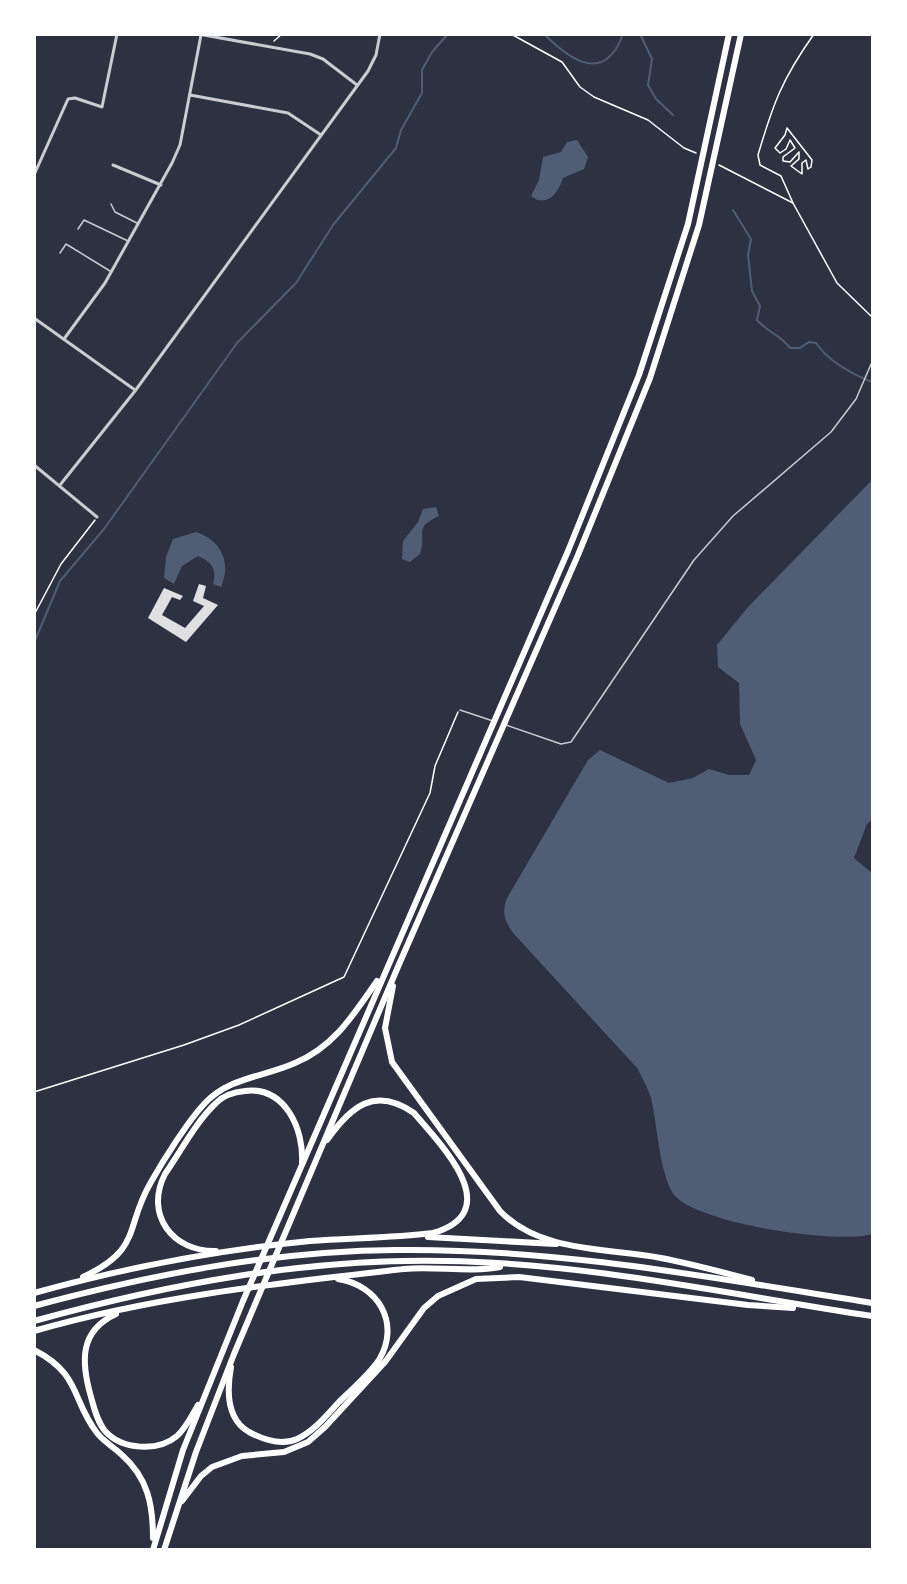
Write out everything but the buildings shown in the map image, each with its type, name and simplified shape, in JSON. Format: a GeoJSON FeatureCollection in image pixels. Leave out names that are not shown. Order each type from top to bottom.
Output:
{"type":"FeatureCollection","features":[{"type":"Feature","properties":{"kind":"highway"},"geometry":{"type":"LineString","coordinates":[[153,1548],[183,1450],[243,1300],[384,970],[568,551],[657,325],[699,178],[729,34]]}},
{"type":"Feature","properties":{"kind":"highway"},"geometry":{"type":"LineString","coordinates":[[164,1550],[176,1509],[257,1298],[397,969],[582,545],[668,329],[699,225],[741,34]]}},
{"type":"Feature","properties":{"kind":"highway"},"geometry":{"type":"LineString","coordinates":[[397,969],[386,1015],[385,1036],[392,1062],[399,1074],[508,1220],[529,1233],[570,1245]]}},
{"type":"Feature","properties":{"kind":"highway"},"geometry":{"type":"LineString","coordinates":[[72,1282],[107,1266],[125,1248],[150,1183],[203,1105],[229,1084],[273,1072],[317,1052],[347,1024],[384,970]]}},
{"type":"Feature","properties":{"kind":"highway"},"geometry":{"type":"LineString","coordinates":[[240,1250],[199,1251],[182,1244],[169,1232],[160,1216],[159,1187],[197,1126],[216,1102],[232,1092],[252,1090],[268,1094],[281,1102],[298,1128],[303,1143],[301,1168]]}},
{"type":"Feature","properties":{"kind":"highway"},"geometry":{"type":"LineString","coordinates":[[34,1293],[148,1265],[240,1250],[310,1241],[406,1236],[445,1230],[456,1221],[467,1203],[467,1189],[459,1168],[414,1113],[391,1101],[362,1103],[348,1112],[320,1150]]}},
{"type":"Feature","properties":{"kind":"highway"},"geometry":{"type":"LineString","coordinates":[[406,1236],[570,1245],[661,1258],[772,1287]]}},
{"type":"Feature","properties":{"kind":"highway"},"geometry":{"type":"LineString","coordinates":[[34,1306],[156,1275],[236,1262],[309,1254],[394,1250],[519,1253],[596,1260],[873,1303]]}},
{"type":"Feature","properties":{"kind":"highway"},"geometry":{"type":"LineString","coordinates":[[34,1321],[161,1289],[281,1271],[447,1261],[631,1279],[873,1317]]}},
{"type":"Feature","properties":{"kind":"highway"},"geometry":{"type":"LineString","coordinates":[[34,1331],[147,1304],[227,1290],[410,1269],[492,1269],[509,1266]]}},
{"type":"Feature","properties":{"kind":"highway"},"geometry":{"type":"LineString","coordinates":[[176,1509],[192,1486],[212,1467],[242,1456],[284,1452],[308,1442],[325,1427],[385,1362],[424,1308],[438,1296],[476,1279],[519,1277],[748,1305],[824,1309]]}},
{"type":"Feature","properties":{"kind":"highway"},"geometry":{"type":"LineString","coordinates":[[234,1354],[228,1392],[230,1406],[245,1429],[263,1439],[280,1442],[296,1440],[310,1431],[378,1361],[387,1338],[384,1311],[373,1295],[363,1286],[328,1278]]}},
{"type":"Feature","properties":{"kind":"highway"},"geometry":{"type":"LineString","coordinates":[[147,1304],[104,1320],[87,1342],[84,1360],[87,1381],[96,1415],[105,1431],[130,1446],[159,1445],[177,1436],[209,1386]]}},
{"type":"Feature","properties":{"kind":"highway"},"geometry":{"type":"LineString","coordinates":[[34,1350],[60,1366],[72,1381],[98,1434],[128,1461],[144,1481],[150,1496],[153,1516],[153,1548]]}},
{"type":"Feature","properties":{"kind":"street"},"geometry":{"type":"LineString","coordinates":[[34,175],[68,99],[75,98],[102,106],[117,34]]}},
{"type":"Feature","properties":{"kind":"street"},"geometry":{"type":"LineString","coordinates":[[60,485],[135,391],[373,64],[380,34]]}},
{"type":"Feature","properties":{"kind":"street"},"geometry":{"type":"LineString","coordinates":[[64,339],[111,271],[161,185],[180,144],[200,35],[310,54],[323,59],[357,86]]}},
{"type":"Feature","properties":{"kind":"street"},"geometry":{"type":"LineString","coordinates":[[189,94],[288,113],[321,135]]}},
{"type":"Feature","properties":{"kind":"street"},"geometry":{"type":"LineString","coordinates":[[113,165],[161,185]]}},
{"type":"Feature","properties":{"kind":"street"},"geometry":{"type":"LineString","coordinates":[[34,318],[135,391]]}},
{"type":"Feature","properties":{"kind":"street"},"geometry":{"type":"LineString","coordinates":[[34,465],[97,517]]}},
{"type":"Feature","properties":{"kind":"lane"},"geometry":{"type":"LineString","coordinates":[[111,204],[115,213],[138,223]]}},
{"type":"Feature","properties":{"kind":"lane"},"geometry":{"type":"LineString","coordinates":[[78,229],[84,220],[128,241]]}},
{"type":"Feature","properties":{"kind":"lane"},"geometry":{"type":"LineString","coordinates":[[60,253],[66,244],[111,271]]}},
{"type":"Feature","properties":{"kind":"lane"},"geometry":{"type":"LineString","coordinates":[[460,710],[561,744],[571,742],[694,560],[733,516],[831,432],[856,399],[873,362]]}},
{"type":"Feature","properties":{"kind":"path"},"geometry":{"type":"LineString","coordinates":[[269,48],[282,34]]}},
{"type":"Feature","properties":{"kind":"path"},"geometry":{"type":"LineString","coordinates":[[511,34],[562,62],[580,87],[594,97],[648,120],[684,148],[693,152]]}},
{"type":"Feature","properties":{"kind":"path"},"geometry":{"type":"LineString","coordinates":[[814,34],[789,69],[777,94],[758,155],[760,165],[781,176],[793,203],[837,283],[873,317]]}},
{"type":"Feature","properties":{"kind":"path"},"geometry":{"type":"LineString","coordinates":[[787,128],[812,160],[811,167],[806,167],[806,160],[802,163],[802,174],[791,166],[799,159],[800,152],[790,162],[783,161],[783,157],[795,148],[790,140],[784,151],[776,152],[775,148],[785,135],[787,128]]}},
{"type":"Feature","properties":{"kind":"path"},"geometry":{"type":"LineString","coordinates":[[728,169],[793,203]]}},
{"type":"Feature","properties":{"kind":"path"},"geometry":{"type":"LineString","coordinates":[[34,615],[61,564],[97,517]]}},
{"type":"Feature","properties":{"kind":"path"},"geometry":{"type":"LineString","coordinates":[[34,1092],[184,1045],[239,1025],[344,977],[430,793],[435,766],[460,710]]}},
{"type":"Feature","properties":{"kind":"water"},"geometry":{"type":"Polygon","coordinates":[[[577,140],[588,157],[584,169],[563,178],[551,198],[537,200],[531,196],[539,180],[543,157],[561,152],[567,142],[577,140]]]}},
{"type":"Feature","properties":{"kind":"water"},"geometry":{"type":"Polygon","coordinates":[[[872,480],[872,820],[867,824],[854,858],[872,873],[872,1234],[855,1237],[799,1234],[734,1222],[706,1213],[684,1203],[672,1192],[661,1158],[651,1098],[638,1069],[514,934],[506,921],[504,909],[507,898],[588,760],[600,750],[669,783],[693,778],[709,769],[729,775],[749,775],[756,760],[740,724],[739,683],[718,667],[717,645],[748,607],[872,480]]]}},
{"type":"Feature","properties":{"kind":"water"},"geometry":{"type":"Polygon","coordinates":[[[436,507],[439,516],[423,527],[420,554],[410,562],[402,559],[403,541],[418,522],[423,509],[436,507]]]}},
{"type":"Feature","properties":{"kind":"water"},"geometry":{"type":"Polygon","coordinates":[[[196,532],[212,541],[222,554],[225,569],[221,587],[213,584],[214,570],[212,567],[198,556],[182,566],[174,584],[164,578],[166,557],[173,539],[196,532]]]}},
{"type":"Feature","properties":{"kind":"waterway"},"geometry":{"type":"LineString","coordinates":[[34,643],[60,581],[104,529],[237,343],[296,283],[333,225],[396,148],[401,130],[422,93],[422,70],[432,52],[448,34]]}},
{"type":"Feature","properties":{"kind":"waterway"},"geometry":{"type":"LineString","coordinates":[[544,34],[565,52],[587,63],[597,63],[607,59],[616,49],[623,34]]}},
{"type":"Feature","properties":{"kind":"waterway"},"geometry":{"type":"LineString","coordinates":[[640,34],[652,59],[648,85],[656,99],[673,115]]}},
{"type":"Feature","properties":{"kind":"waterway"},"geometry":{"type":"LineString","coordinates":[[733,210],[751,239],[748,255],[752,291],[760,306],[757,320],[790,348],[800,348],[809,342],[816,343],[841,367],[872,382]]}}]}
